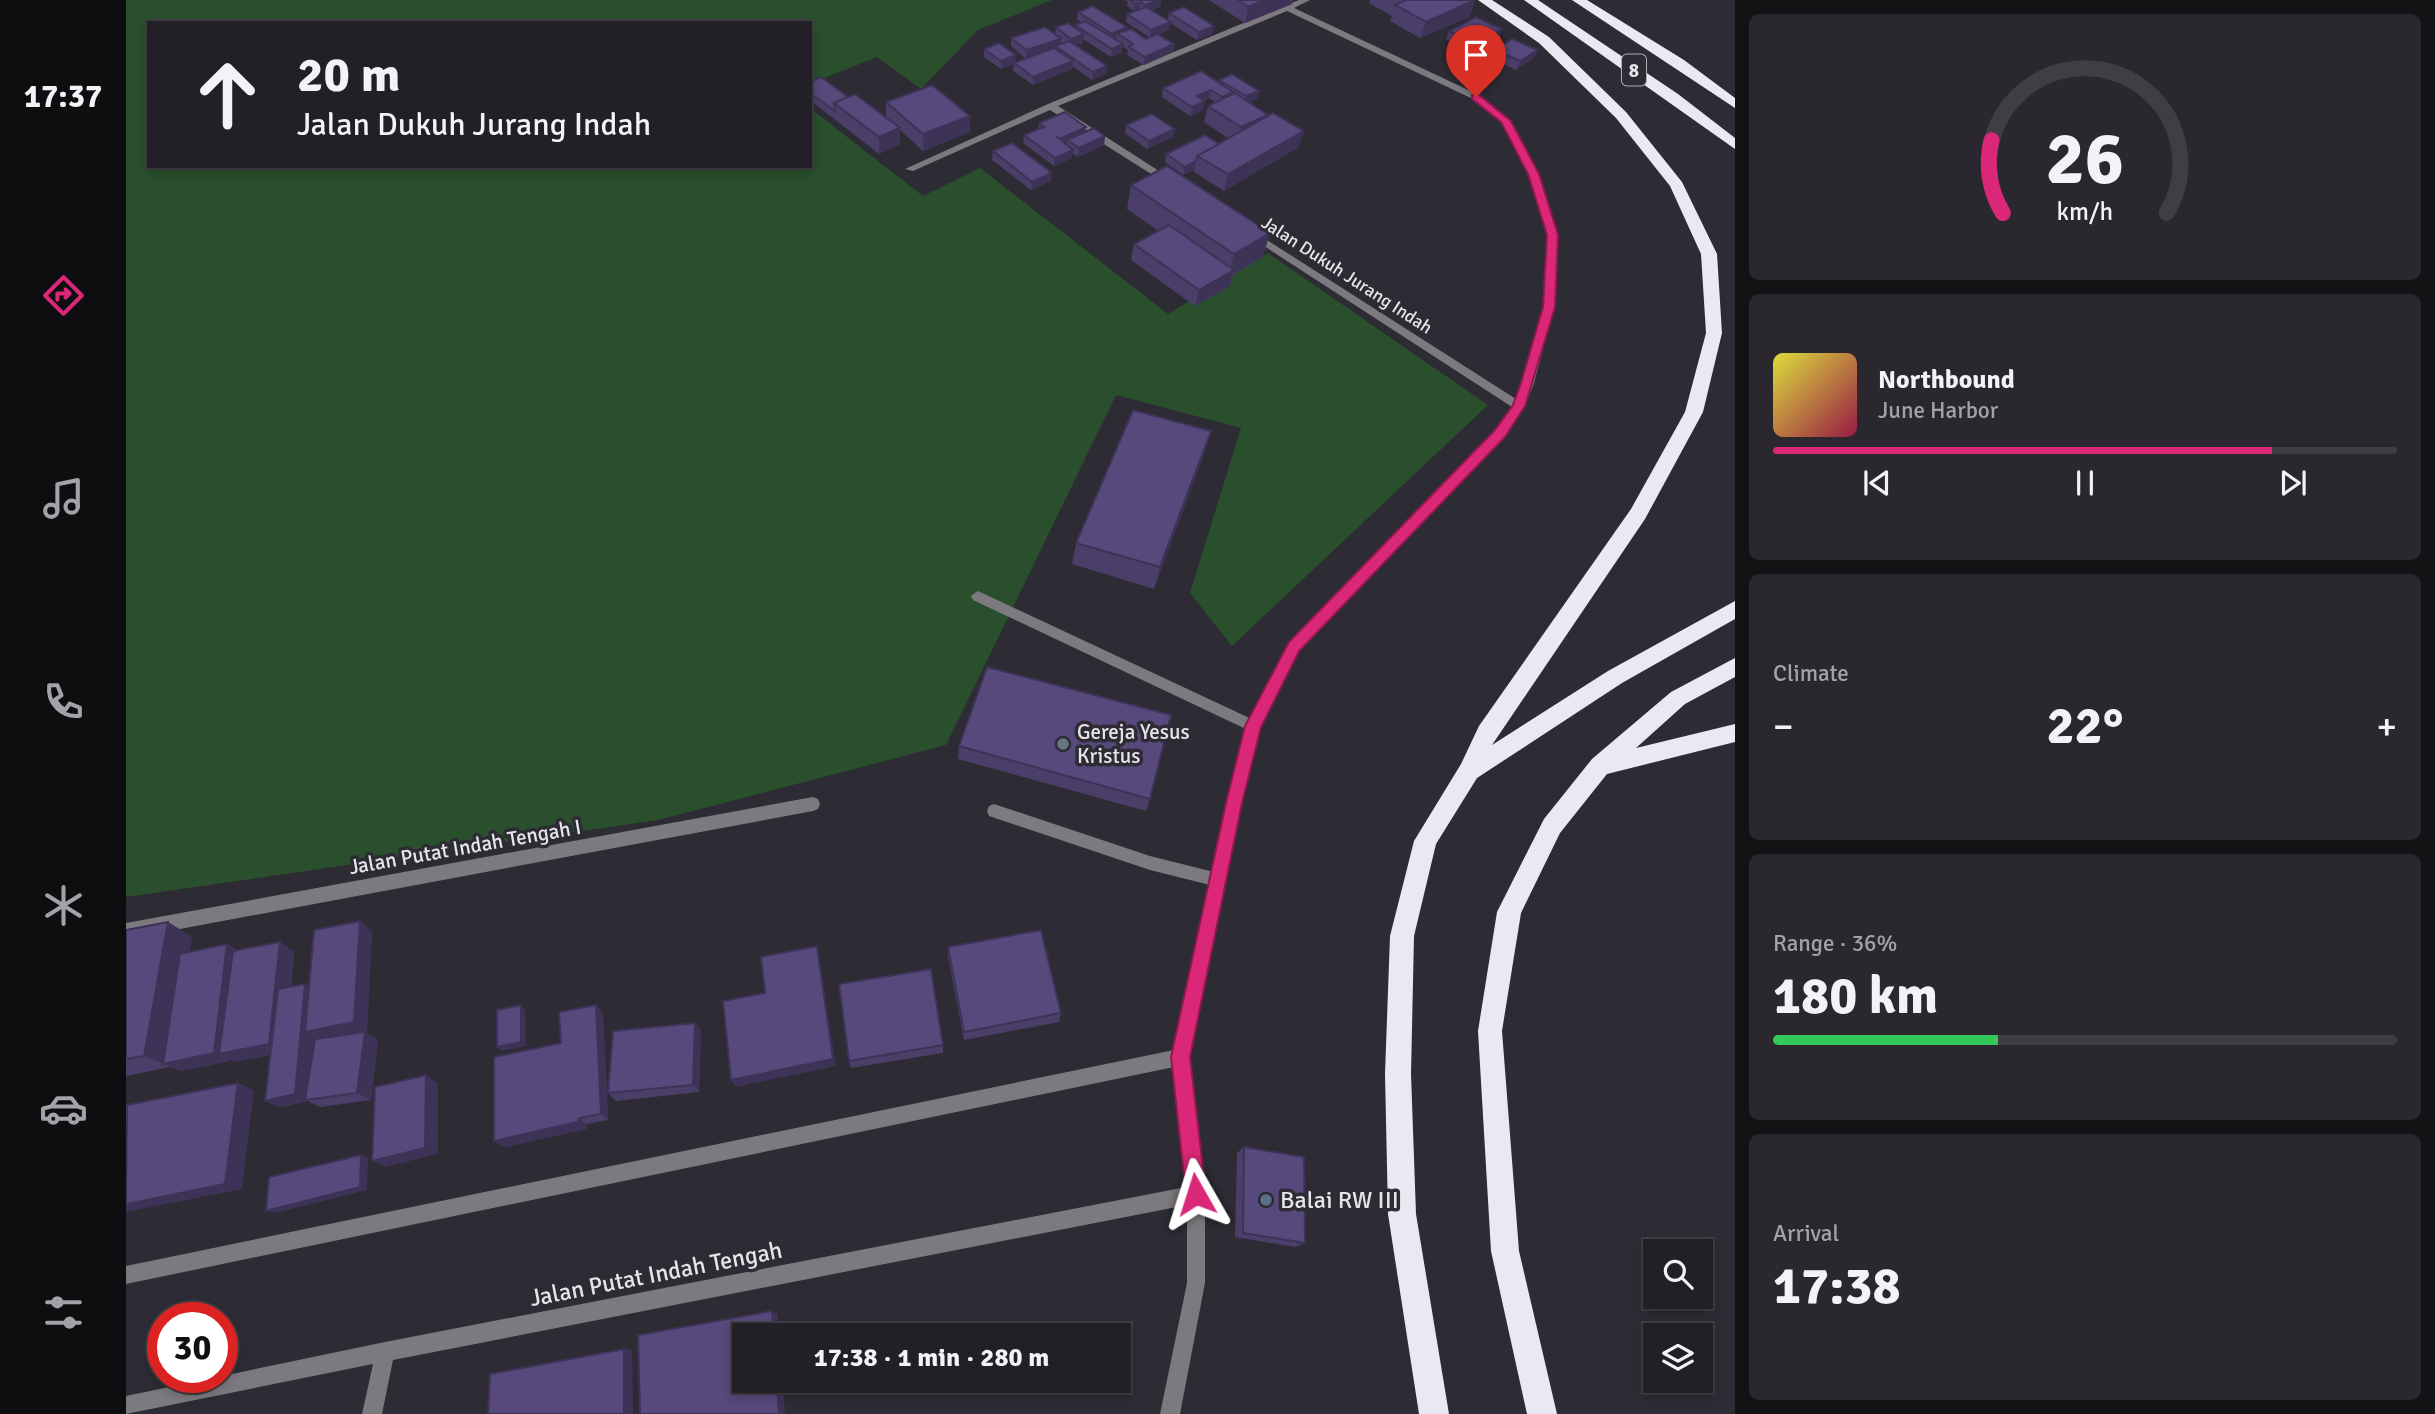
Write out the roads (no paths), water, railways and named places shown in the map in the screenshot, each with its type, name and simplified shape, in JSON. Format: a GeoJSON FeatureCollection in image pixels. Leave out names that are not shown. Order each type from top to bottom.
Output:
{"type":"FeatureCollection","features":[{"type":"Feature","properties":{"kind":"highway"},"geometry":{"type":"LineString","coordinates":[[1434,1414],[1402,1214],[1398,1074],[1402,936],[1425,841],[1469,771],[1487,732],[1638,514],[1693,412],[1714,333],[1709,254],[1677,185],[1622,115],[1544,40],[1484,0]]}},
{"type":"Feature","properties":{"kind":"highway","name":"8"},"geometry":{"type":"LineString","coordinates":[[1530,0],[1673,97],[1735,145]]}},
{"type":"Feature","properties":{"kind":"highway","name":"8"},"geometry":{"type":"LineString","coordinates":[[1578,0],[1679,63],[1735,104]]}},
{"type":"Feature","properties":{"kind":"highway"},"geometry":{"type":"LineString","coordinates":[[1469,771],[1615,677],[1735,609]]}},
{"type":"Feature","properties":{"kind":"highway"},"geometry":{"type":"LineString","coordinates":[[1542,1414],[1504,1251],[1489,1031],[1509,912],[1552,826],[1600,766],[1678,698],[1735,667]]}},
{"type":"Feature","properties":{"kind":"highway"},"geometry":{"type":"LineString","coordinates":[[1600,766],[1735,733]]}},
{"type":"Feature","properties":{"kind":"street"},"geometry":{"type":"LineString","coordinates":[[911,169],[1051,106],[1306,0]]}},
{"type":"Feature","properties":{"kind":"street"},"geometry":{"type":"LineString","coordinates":[[1170,1414],[1196,1283],[1196,1194],[1181,1057],[1217,880],[1253,726],[1294,647],[1500,434],[1519,406],[1549,307],[1552,235],[1534,174],[1506,121],[1476,97],[1288,8]]}},
{"type":"Feature","properties":{"kind":"street"},"geometry":{"type":"LineString","coordinates":[[1051,106],[1179,188]]}},
{"type":"Feature","properties":{"kind":"street","name":"Jalan Dukuh Jurang Indah"},"geometry":{"type":"LineString","coordinates":[[1238,226],[1519,406]]}},
{"type":"Feature","properties":{"kind":"street"},"geometry":{"type":"LineString","coordinates":[[978,596],[1253,726]]}},
{"type":"Feature","properties":{"kind":"street","name":"Jalan Putat Indah Tengah I"},"geometry":{"type":"LineString","coordinates":[[126,931],[813,804]]}},
{"type":"Feature","properties":{"kind":"street"},"geometry":{"type":"LineString","coordinates":[[994,811],[1150,863],[1217,880]]}},
{"type":"Feature","properties":{"kind":"street"},"geometry":{"type":"LineString","coordinates":[[126,1275],[1181,1057]]}},
{"type":"Feature","properties":{"kind":"street","name":"Jalan Putat Indah Tengah"},"geometry":{"type":"LineString","coordinates":[[126,1406],[385,1352],[1196,1194]]}},
{"type":"Feature","properties":{"kind":"street"},"geometry":{"type":"LineString","coordinates":[[372,1414],[385,1352]]}},
{"type":"Feature","properties":{"kind":"place","name":"Gereja Yesus Kristus"},"geometry":{"type":"Point","coordinates":[1063,744]}},
{"type":"Feature","properties":{"kind":"place","name":"Balai RW III"},"geometry":{"type":"Point","coordinates":[1266,1200]}}]}
